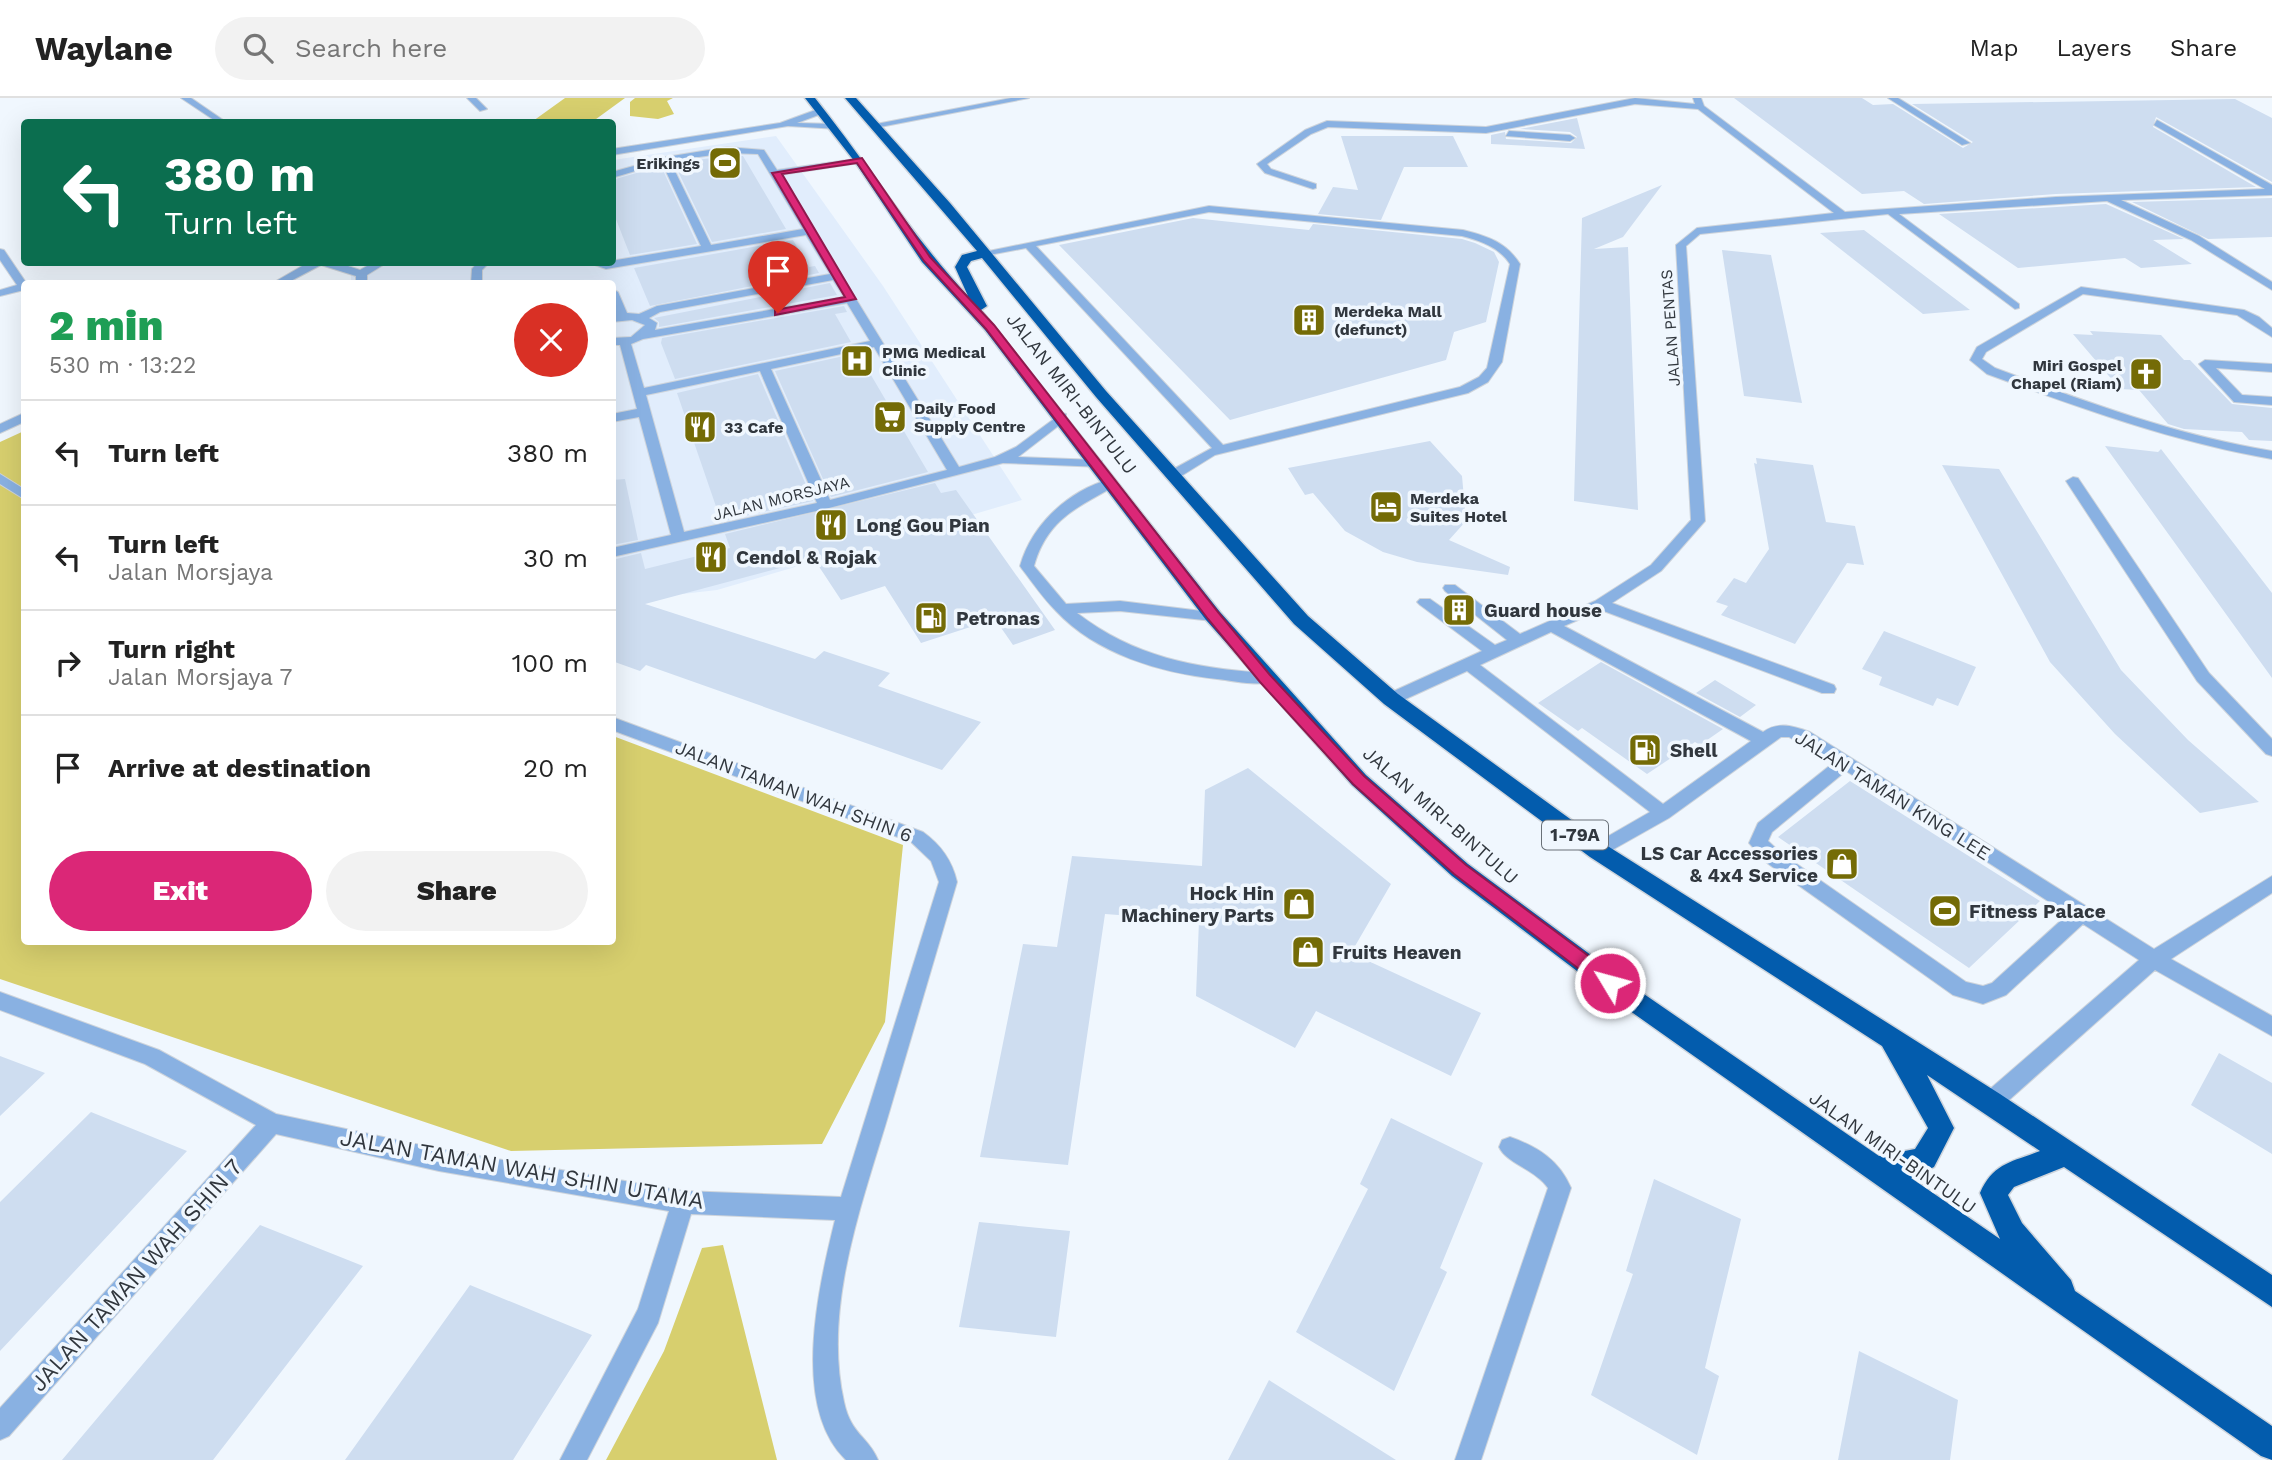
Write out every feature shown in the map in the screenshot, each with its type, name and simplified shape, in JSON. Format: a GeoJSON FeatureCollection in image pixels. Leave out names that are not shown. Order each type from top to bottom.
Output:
{"type":"FeatureCollection","features":[{"type":"Feature","properties":{"kind":"highway","name":"JALAN MIRI-BINTULU"},"geometry":{"type":"LineString","coordinates":[[810,98],[859,160],[927,259],[990,327],[1213,616],[1265,678],[1359,780],[1460,870],[1632,999],[2272,1446]]}},
{"type":"Feature","properties":{"kind":"highway","name":"JALAN MIRI-BINTULU"},"geometry":{"type":"LineString","coordinates":[[850,98],[1101,394],[1301,620],[1391,699],[1598,851],[1991,1102],[2272,1292]]}},
{"type":"Feature","properties":{"kind":"highway"},"geometry":{"type":"LineString","coordinates":[[984,253],[966,258],[961,267],[990,327]]}},
{"type":"Feature","properties":{"kind":"highway"},"geometry":{"type":"LineString","coordinates":[[1875,1169],[1915,1166],[1933,1153],[1941,1128],[1926,1096],[1889,1037]]}},
{"type":"Feature","properties":{"kind":"highway"},"geometry":{"type":"LineString","coordinates":[[2066,1153],[2004,1178],[1993,1193],[1998,1211],[2011,1233],[2083,1315]]}},
{"type":"Feature","properties":{"kind":"street"},"geometry":{"type":"LineString","coordinates":[[185,98],[217,119]]}},
{"type":"Feature","properties":{"kind":"street"},"geometry":{"type":"LineString","coordinates":[[471,98],[483,109]]}},
{"type":"Feature","properties":{"kind":"street"},"geometry":{"type":"LineString","coordinates":[[875,125],[1025,98]]}},
{"type":"Feature","properties":{"kind":"street"},"geometry":{"type":"LineString","coordinates":[[1892,98],[1965,143]]}},
{"type":"Feature","properties":{"kind":"street"},"geometry":{"type":"LineString","coordinates":[[1467,131],[1536,122],[1634,101],[1699,103],[1843,215]]}},
{"type":"Feature","properties":{"kind":"street"},"geometry":{"type":"LineString","coordinates":[[616,151],[782,125],[821,111]]}},
{"type":"Feature","properties":{"kind":"street"},"geometry":{"type":"LineString","coordinates":[[2157,123],[2272,191]]}},
{"type":"Feature","properties":{"kind":"street"},"geometry":{"type":"LineString","coordinates":[[1313,186],[1268,171],[1262,164],[1308,132],[1327,124],[1570,138]]}},
{"type":"Feature","properties":{"kind":"street"},"geometry":{"type":"LineString","coordinates":[[782,125],[835,128]]}},
{"type":"Feature","properties":{"kind":"street"},"geometry":{"type":"LineString","coordinates":[[616,174],[665,160],[752,150],[761,152],[956,472]]}},
{"type":"Feature","properties":{"kind":"street"},"geometry":{"type":"LineString","coordinates":[[665,160],[706,248]]}},
{"type":"Feature","properties":{"kind":"street"},"geometry":{"type":"LineString","coordinates":[[776,173],[859,160]]}},
{"type":"Feature","properties":{"kind":"street","name":"JALAN PENTAS"},"geometry":{"type":"LineString","coordinates":[[1391,699],[1600,604],[1656,568],[1698,521],[1681,245],[1697,231],[1843,215],[2106,197],[2272,191]]}},
{"type":"Feature","properties":{"kind":"street"},"geometry":{"type":"LineString","coordinates":[[2106,197],[2194,238],[2272,287]]}},
{"type":"Feature","properties":{"kind":"street"},"geometry":{"type":"LineString","coordinates":[[984,253],[1209,209],[1463,233],[1491,241],[1509,251],[1515,264],[1496,362],[1492,373],[1481,383],[1464,390],[1220,449],[1197,459],[1173,475]]}},
{"type":"Feature","properties":{"kind":"street"},"geometry":{"type":"LineString","coordinates":[[1891,212],[2015,306]]}},
{"type":"Feature","properties":{"kind":"street"},"geometry":{"type":"LineString","coordinates":[[616,265],[809,231]]}},
{"type":"Feature","properties":{"kind":"street"},"geometry":{"type":"LineString","coordinates":[[1028,244],[1220,449]]}},
{"type":"Feature","properties":{"kind":"street"},"geometry":{"type":"LineString","coordinates":[[0,252],[21,283]]}},
{"type":"Feature","properties":{"kind":"street"},"geometry":{"type":"LineString","coordinates":[[284,280],[312,266]]}},
{"type":"Feature","properties":{"kind":"street"},"geometry":{"type":"LineString","coordinates":[[330,266],[361,279],[378,266]]}},
{"type":"Feature","properties":{"kind":"street"},"geometry":{"type":"LineString","coordinates":[[618,318],[641,317],[657,309],[836,276]]}},
{"type":"Feature","properties":{"kind":"street"},"geometry":{"type":"LineString","coordinates":[[0,293],[21,288]]}},
{"type":"Feature","properties":{"kind":"street"},"geometry":{"type":"LineString","coordinates":[[2272,334],[2255,319],[2240,312],[2081,290],[1981,350],[1976,360],[1991,371],[2129,421],[2175,435],[2272,455]]}},
{"type":"Feature","properties":{"kind":"street"},"geometry":{"type":"LineString","coordinates":[[678,540],[639,393],[619,342],[851,299]]}},
{"type":"Feature","properties":{"kind":"street"},"geometry":{"type":"LineString","coordinates":[[641,317],[651,323],[648,332],[643,336]]}},
{"type":"Feature","properties":{"kind":"street"},"geometry":{"type":"LineString","coordinates":[[639,393],[878,343]]}},
{"type":"Feature","properties":{"kind":"street"},"geometry":{"type":"LineString","coordinates":[[2272,368],[2205,364],[2238,398],[2272,401]]}},
{"type":"Feature","properties":{"kind":"street"},"geometry":{"type":"LineString","coordinates":[[764,367],[825,505]]}},
{"type":"Feature","properties":{"kind":"street"},"geometry":{"type":"LineString","coordinates":[[616,417],[644,412]]}},
{"type":"Feature","properties":{"kind":"street","name":"JALAN MORSJAYA"},"geometry":{"type":"LineString","coordinates":[[616,552],[825,505],[1000,460],[1021,450],[1062,417]]}},
{"type":"Feature","properties":{"kind":"street"},"geometry":{"type":"LineString","coordinates":[[0,429],[21,418]]}},
{"type":"Feature","properties":{"kind":"street","name":"JALAN MORSJAYA"},"geometry":{"type":"LineString","coordinates":[[1000,460],[1039,459],[1104,473]]}},
{"type":"Feature","properties":{"kind":"street"},"geometry":{"type":"LineString","coordinates":[[1104,473],[1070,506],[1045,525],[1032,541],[1027,566],[1062,609],[1092,635],[1172,668],[1265,678]]}},
{"type":"Feature","properties":{"kind":"street"},"geometry":{"type":"LineString","coordinates":[[0,478],[21,493]]}},
{"type":"Feature","properties":{"kind":"street"},"geometry":{"type":"LineString","coordinates":[[2073,481],[2203,677],[2272,750]]}},
{"type":"Feature","properties":{"kind":"street"},"geometry":{"type":"LineString","coordinates":[[1450,588],[1519,641]]}},
{"type":"Feature","properties":{"kind":"street"},"geometry":{"type":"LineString","coordinates":[[1425,602],[1494,653]]}},
{"type":"Feature","properties":{"kind":"street"},"geometry":{"type":"LineString","coordinates":[[1600,604],[1828,690]]}},
{"type":"Feature","properties":{"kind":"street"},"geometry":{"type":"LineString","coordinates":[[1062,609],[1120,606],[1213,616]]}},
{"type":"Feature","properties":{"kind":"street"},"geometry":{"type":"LineString","coordinates":[[1551,626],[1764,740]]}},
{"type":"Feature","properties":{"kind":"street"},"geometry":{"type":"LineString","coordinates":[[1468,664],[1663,813]]}},
{"type":"Feature","properties":{"kind":"street","name":"JALAN TAMAN WAH SHIN 6"},"geometry":{"type":"LineString","coordinates":[[616,724],[917,837],[935,850],[944,865],[948,882],[849,1209]]}},
{"type":"Feature","properties":{"kind":"street","name":"JALAN TAMAN KING LEE"},"geometry":{"type":"LineString","coordinates":[[1598,851],[1663,813],[1777,731],[1790,731],[1804,736],[1846,762],[2154,959],[2272,1027]]}},
{"type":"Feature","properties":{"kind":"street"},"geometry":{"type":"LineString","coordinates":[[1846,762],[1764,828],[1758,843],[1774,858],[1960,989],[1983,995],[1999,989],[2082,913]]}},
{"type":"Feature","properties":{"kind":"street"},"geometry":{"type":"LineString","coordinates":[[1991,1102],[2154,959],[2272,883]]}},
{"type":"Feature","properties":{"kind":"street","name":"JALAN TAMAN WAH SHIN UTAMA"},"geometry":{"type":"LineString","coordinates":[[0,1001],[152,1057],[272,1123],[439,1160],[683,1202],[849,1209]]}},
{"type":"Feature","properties":{"kind":"street","name":"JALAN TAMAN WAH SHIN 7"},"geometry":{"type":"LineString","coordinates":[[0,1427],[272,1123]]}},
{"type":"Feature","properties":{"kind":"street"},"geometry":{"type":"LineString","coordinates":[[1468,1460],[1560,1188],[1555,1175],[1543,1165],[1510,1147]]}},
{"type":"Feature","properties":{"kind":"street"},"geometry":{"type":"LineString","coordinates":[[573,1460],[649,1314],[683,1202]]}},
{"type":"Feature","properties":{"kind":"street"},"geometry":{"type":"LineString","coordinates":[[849,1209],[828,1302],[824,1367],[840,1434],[865,1460]]}},
{"type":"Feature","properties":{"kind":"shaded area"},"geometry":{"type":"Polygon","coordinates":[[[565,98],[625,98],[596,119],[536,119],[565,98]]]}},
{"type":"Feature","properties":{"kind":"shaded area"},"geometry":{"type":"Polygon","coordinates":[[[635,98],[673,98],[667,101],[674,114],[658,119],[630,116],[630,102],[635,98]]]}},
{"type":"Feature","properties":{"kind":"shaded area"},"geometry":{"type":"Polygon","coordinates":[[[776,136],[883,286],[1022,500],[717,590],[616,602],[616,280],[351,280],[351,275],[365,266],[616,266],[616,160],[776,136]]]}},
{"type":"Feature","properties":{"kind":"shaded area"},"geometry":{"type":"Polygon","coordinates":[[[21,432],[21,945],[616,945],[616,737],[903,845],[885,1022],[822,1144],[511,1151],[0,979],[0,442],[21,432]]]}},
{"type":"Feature","properties":{"kind":"shaded area"},"geometry":{"type":"Polygon","coordinates":[[[723,1245],[777,1460],[606,1460],[664,1351],[702,1248],[723,1245]]]}},
{"type":"Feature","properties":{"kind":"building"},"geometry":{"type":"Polygon","coordinates":[[[1734,98],[1862,98],[1873,105],[1893,104],[1963,148],[1973,142],[1912,104],[2235,99],[2272,118],[2272,182],[2156,117],[2153,127],[2256,187],[2056,194],[1924,204],[1904,191],[1862,194],[1734,98]]]}},
{"type":"Feature","properties":{"kind":"building"},"geometry":{"type":"Polygon","coordinates":[[[1577,118],[1585,149],[1491,144],[1491,135],[1505,132],[1506,139],[1571,143],[1577,137],[1570,132],[1520,129],[1577,118]]]}},
{"type":"Feature","properties":{"kind":"building"},"geometry":{"type":"Polygon","coordinates":[[[1341,136],[1453,136],[1468,167],[1404,167],[1381,220],[1318,214],[1333,187],[1358,190],[1341,136]]]}},
{"type":"Feature","properties":{"kind":"building"},"geometry":{"type":"Polygon","coordinates":[[[743,156],[786,229],[712,242],[674,163],[743,156]]]}},
{"type":"Feature","properties":{"kind":"building"},"geometry":{"type":"Polygon","coordinates":[[[661,166],[697,244],[630,255],[616,219],[616,179],[661,166]]]}},
{"type":"Feature","properties":{"kind":"building"},"geometry":{"type":"Polygon","coordinates":[[[1662,185],[1623,237],[1594,249],[1628,247],[1638,510],[1574,501],[1582,218],[1662,185]]]}},
{"type":"Feature","properties":{"kind":"building"},"geometry":{"type":"Polygon","coordinates":[[[2272,198],[2272,237],[2208,239],[2132,202],[2272,198]]]}},
{"type":"Feature","properties":{"kind":"building"},"geometry":{"type":"Polygon","coordinates":[[[2106,204],[2184,239],[2153,240],[2192,264],[2141,268],[2125,258],[2018,268],[1939,214],[2106,204]]]}},
{"type":"Feature","properties":{"kind":"building","name":"Merdeka Mall (defunct)"},"geometry":{"type":"Polygon","coordinates":[[[1193,218],[1309,230],[1313,224],[1462,239],[1475,243],[1494,252],[1499,262],[1486,322],[1454,332],[1446,360],[1230,420],[1059,245],[1193,218]]]}},
{"type":"Feature","properties":{"kind":"building"},"geometry":{"type":"Polygon","coordinates":[[[1864,230],[1970,310],[1923,314],[1820,233],[1864,230]]]}},
{"type":"Feature","properties":{"kind":"building"},"geometry":{"type":"Polygon","coordinates":[[[793,240],[809,267],[815,266],[819,273],[650,306],[634,268],[793,240]]]}},
{"type":"Feature","properties":{"kind":"building"},"geometry":{"type":"Polygon","coordinates":[[[1722,250],[1771,255],[1802,403],[1744,396],[1722,250]]]}},
{"type":"Feature","properties":{"kind":"building"},"geometry":{"type":"Polygon","coordinates":[[[830,283],[837,295],[659,327],[659,322],[654,318],[830,283]]]}},
{"type":"Feature","properties":{"kind":"building"},"geometry":{"type":"Polygon","coordinates":[[[844,306],[847,312],[835,314],[851,342],[675,379],[661,343],[662,338],[844,306]]]}},
{"type":"Feature","properties":{"kind":"building","name":"Miri Gospel Chapel (Riam)"},"geometry":{"type":"Polygon","coordinates":[[[2090,331],[2161,335],[2184,360],[2190,360],[2232,404],[2272,408],[2272,441],[2249,440],[2242,432],[2184,429],[2168,424],[2139,390],[2120,389],[2073,334],[2093,335],[2090,331]]]}},
{"type":"Feature","properties":{"kind":"building"},"geometry":{"type":"Polygon","coordinates":[[[858,353],[928,472],[831,497],[775,371],[858,353]]]}},
{"type":"Feature","properties":{"kind":"building"},"geometry":{"type":"Polygon","coordinates":[[[758,374],[813,501],[721,521],[677,393],[758,374]]]}},
{"type":"Feature","properties":{"kind":"building","name":"Merdeka Suites Hotel"},"geometry":{"type":"Polygon","coordinates":[[[1430,441],[1462,476],[1466,521],[1449,540],[1510,567],[1508,575],[1417,562],[1383,552],[1345,531],[1313,493],[1305,495],[1288,468],[1430,441]]]}},
{"type":"Feature","properties":{"kind":"building"},"geometry":{"type":"Polygon","coordinates":[[[2105,446],[2158,452],[2161,449],[2272,593],[2272,678],[2105,446]]]}},
{"type":"Feature","properties":{"kind":"building"},"geometry":{"type":"Polygon","coordinates":[[[1756,458],[1813,465],[1826,522],[1855,526],[1864,565],[1847,563],[1795,644],[1721,615],[1728,606],[1716,602],[1734,578],[1746,583],[1769,549],[1754,463],[1757,464],[1756,458]]]}},
{"type":"Feature","properties":{"kind":"building"},"geometry":{"type":"Polygon","coordinates":[[[1942,465],[1999,469],[2121,670],[2188,740],[2259,802],[2200,813],[2115,734],[2050,662],[1942,465]]]}},
{"type":"Feature","properties":{"kind":"building"},"geometry":{"type":"Polygon","coordinates":[[[625,479],[638,540],[616,544],[616,480],[625,479]]]}},
{"type":"Feature","properties":{"kind":"building"},"geometry":{"type":"Polygon","coordinates":[[[935,483],[941,493],[956,490],[1055,630],[1013,645],[995,619],[921,643],[885,586],[841,600],[814,559],[645,604],[815,659],[824,651],[890,673],[878,686],[981,722],[942,770],[646,665],[640,671],[616,662],[616,559],[641,553],[645,569],[730,548],[725,534],[935,483]]]}},
{"type":"Feature","properties":{"kind":"building"},"geometry":{"type":"Polygon","coordinates":[[[1884,631],[1976,667],[1958,706],[1937,698],[1933,706],[1879,685],[1882,677],[1862,669],[1884,631]]]}},
{"type":"Feature","properties":{"kind":"building"},"geometry":{"type":"Polygon","coordinates":[[[1601,662],[1723,729],[1700,745],[1695,742],[1647,774],[1582,728],[1578,731],[1538,703],[1601,662]]]}},
{"type":"Feature","properties":{"kind":"building"},"geometry":{"type":"Polygon","coordinates":[[[1715,680],[1756,705],[1740,717],[1696,693],[1715,680]]]}},
{"type":"Feature","properties":{"kind":"building"},"geometry":{"type":"Polygon","coordinates":[[[1248,768],[1391,884],[1351,953],[1481,1013],[1451,1076],[1316,1011],[1295,1048],[1196,996],[1199,921],[1105,914],[1068,1165],[980,1157],[1023,944],[1057,947],[1072,856],[1202,866],[1205,790],[1248,768]]]}},
{"type":"Feature","properties":{"kind":"building"},"geometry":{"type":"Polygon","coordinates":[[[1850,781],[2040,901],[1969,968],[1778,837],[1850,781]]]}},
{"type":"Feature","properties":{"kind":"building"},"geometry":{"type":"Polygon","coordinates":[[[2219,1053],[2272,1083],[2272,1154],[2191,1105],[2219,1053]]]}},
{"type":"Feature","properties":{"kind":"building"},"geometry":{"type":"Polygon","coordinates":[[[0,1056],[45,1073],[0,1116],[0,1056]]]}},
{"type":"Feature","properties":{"kind":"building"},"geometry":{"type":"Polygon","coordinates":[[[91,1112],[187,1151],[0,1351],[0,1202],[91,1112]]]}},
{"type":"Feature","properties":{"kind":"building"},"geometry":{"type":"Polygon","coordinates":[[[1391,1118],[1483,1163],[1440,1268],[1447,1272],[1394,1391],[1296,1332],[1368,1189],[1360,1184],[1391,1118]]]}},
{"type":"Feature","properties":{"kind":"building"},"geometry":{"type":"Polygon","coordinates":[[[1654,1179],[1741,1219],[1705,1368],[1719,1376],[1697,1455],[1591,1395],[1633,1274],[1626,1271],[1654,1179]]]}},
{"type":"Feature","properties":{"kind":"building"},"geometry":{"type":"Polygon","coordinates":[[[979,1222],[1070,1231],[1056,1337],[959,1327],[979,1222]]]}},
{"type":"Feature","properties":{"kind":"building"},"geometry":{"type":"Polygon","coordinates":[[[260,1225],[363,1266],[213,1460],[62,1460],[260,1225]]]}},
{"type":"Feature","properties":{"kind":"building"},"geometry":{"type":"Polygon","coordinates":[[[470,1285],[592,1335],[513,1460],[345,1460],[470,1285]]]}},
{"type":"Feature","properties":{"kind":"building"},"geometry":{"type":"Polygon","coordinates":[[[1859,1351],[1958,1400],[1950,1460],[1838,1460],[1859,1351]]]}},
{"type":"Feature","properties":{"kind":"building"},"geometry":{"type":"Polygon","coordinates":[[[1269,1380],[1396,1460],[1228,1460],[1269,1380]]]}},
{"type":"Feature","properties":{"kind":"place","name":"Erikings"},"geometry":{"type":"Point","coordinates":[725,163]}},
{"type":"Feature","properties":{"kind":"place","name":"Merdeka Mall (defunct)"},"geometry":{"type":"Point","coordinates":[1309,320]}},
{"type":"Feature","properties":{"kind":"place","name":"PMG Medical Clinic"},"geometry":{"type":"Point","coordinates":[857,361]}},
{"type":"Feature","properties":{"kind":"place","name":"Miri Gospel Chapel (Riam)"},"geometry":{"type":"Point","coordinates":[2146,374]}},
{"type":"Feature","properties":{"kind":"place","name":"Daily Food Supply Centre"},"geometry":{"type":"Point","coordinates":[890,417]}},
{"type":"Feature","properties":{"kind":"place","name":"33 Cafe"},"geometry":{"type":"Point","coordinates":[700,427]}},
{"type":"Feature","properties":{"kind":"place","name":"Merdeka Suites Hotel"},"geometry":{"type":"Point","coordinates":[1386,507]}},
{"type":"Feature","properties":{"kind":"place","name":"Long Gou Pian"},"geometry":{"type":"Point","coordinates":[831,525]}},
{"type":"Feature","properties":{"kind":"place","name":"Cendol & Rojak"},"geometry":{"type":"Point","coordinates":[711,557]}},
{"type":"Feature","properties":{"kind":"place","name":"Guard house"},"geometry":{"type":"Point","coordinates":[1459,610]}},
{"type":"Feature","properties":{"kind":"place","name":"Petronas"},"geometry":{"type":"Point","coordinates":[931,618]}},
{"type":"Feature","properties":{"kind":"place","name":"Shell"},"geometry":{"type":"Point","coordinates":[1645,750]}},
{"type":"Feature","properties":{"kind":"place","name":"LS Car Accessories & 4x4 Service"},"geometry":{"type":"Point","coordinates":[1842,864]}},
{"type":"Feature","properties":{"kind":"place","name":"Hock Hin Machinery Parts"},"geometry":{"type":"Point","coordinates":[1299,904]}},
{"type":"Feature","properties":{"kind":"place","name":"Fitness Palace"},"geometry":{"type":"Point","coordinates":[1945,911]}},
{"type":"Feature","properties":{"kind":"place","name":"Fruits Heaven"},"geometry":{"type":"Point","coordinates":[1308,952]}},
{"type":"Feature","properties":{"kind":"route"},"geometry":{"type":"LineString","coordinates":[[778,313],[851,299],[776,173],[859,160],[927,259],[990,327],[1213,616],[1265,678],[1359,780],[1460,870],[1610,983]]}}]}
